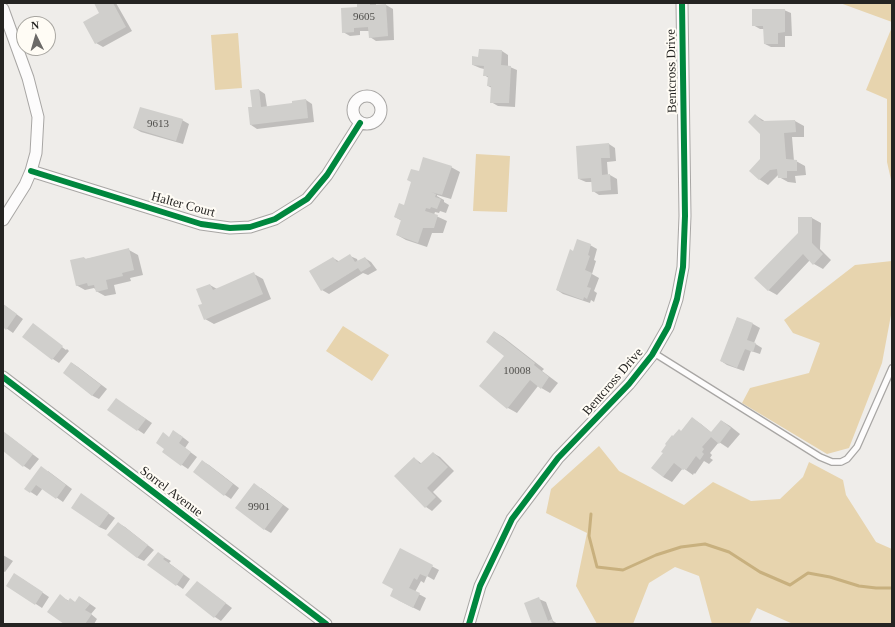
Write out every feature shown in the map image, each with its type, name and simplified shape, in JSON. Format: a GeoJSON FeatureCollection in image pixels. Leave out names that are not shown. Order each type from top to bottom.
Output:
{"type":"FeatureCollection","features":[{"type":"Feature","properties":{"kind":"street","name":"Bentcross Drive"},"geometry":{"type":"LineString","coordinates":[[469,624],[480,586],[512,519],[558,458],[630,384],[654,353],[668,327],[677,299],[683,267],[685,211],[682,3]]}},
{"type":"Feature","properties":{"kind":"street"},"geometry":{"type":"LineString","coordinates":[[3,9],[28,78],[38,117],[36,153],[31,171],[25,186],[3,220]]}},
{"type":"Feature","properties":{"kind":"street","name":"Halter Court"},"geometry":{"type":"LineString","coordinates":[[31,171],[201,224],[230,228],[250,227],[274,219],[307,199],[327,175],[360,123]]}},
{"type":"Feature","properties":{"kind":"street","name":"Sorrel Avenue"},"geometry":{"type":"LineString","coordinates":[[3,377],[326,624]]}},
{"type":"Feature","properties":{"kind":"lane"},"geometry":{"type":"LineString","coordinates":[[654,353],[820,457],[832,462],[841,462],[847,459],[857,447],[892,368]]}},
{"type":"Feature","properties":{"kind":"shaded area"},"geometry":{"type":"Polygon","coordinates":[[[840,3],[892,3],[892,22],[840,3]]]}},
{"type":"Feature","properties":{"kind":"shaded area"},"geometry":{"type":"Polygon","coordinates":[[[892,27],[892,184],[887,162],[887,99],[866,90],[892,27]]]}},
{"type":"Feature","properties":{"kind":"shaded area"},"geometry":{"type":"Polygon","coordinates":[[[238,33],[242,88],[215,90],[211,35],[238,33]]]}},
{"type":"Feature","properties":{"kind":"shaded area"},"geometry":{"type":"Polygon","coordinates":[[[476,154],[510,156],[507,212],[473,211],[476,154]]]}},
{"type":"Feature","properties":{"kind":"shaded area"},"geometry":{"type":"Polygon","coordinates":[[[892,261],[892,314],[882,363],[849,448],[827,454],[742,403],[750,388],[809,373],[820,343],[793,333],[784,320],[855,265],[892,261]]]}},
{"type":"Feature","properties":{"kind":"shaded area"},"geometry":{"type":"Polygon","coordinates":[[[343,326],[389,355],[372,381],[326,351],[343,326]]]}},
{"type":"Feature","properties":{"kind":"shaded area"},"geometry":{"type":"Polygon","coordinates":[[[599,446],[619,471],[684,505],[713,482],[751,501],[780,499],[803,477],[809,462],[843,480],[846,495],[876,542],[892,549],[892,624],[793,624],[757,608],[749,624],[712,624],[699,576],[675,567],[649,583],[633,624],[597,624],[576,586],[587,533],[546,513],[551,489],[599,446]]]}},
{"type":"Feature","properties":{"kind":"building"},"geometry":{"type":"Polygon","coordinates":[[[94,3],[113,3],[126,27],[95,44],[83,22],[99,13],[94,3]]]}},
{"type":"Feature","properties":{"kind":"building"},"geometry":{"type":"Polygon","coordinates":[[[357,3],[370,3],[370,5],[386,4],[388,36],[369,38],[368,27],[354,28],[354,32],[342,33],[341,8],[357,7],[357,3]]]}},
{"type":"Feature","properties":{"kind":"building"},"geometry":{"type":"Polygon","coordinates":[[[752,9],[785,9],[785,32],[778,33],[778,44],[764,44],[763,26],[752,26],[752,9]]]}},
{"type":"Feature","properties":{"kind":"building"},"geometry":{"type":"Polygon","coordinates":[[[479,49],[502,50],[501,65],[511,66],[509,103],[490,103],[491,86],[487,86],[488,76],[483,76],[484,66],[472,65],[472,56],[478,57],[479,49]]]}},
{"type":"Feature","properties":{"kind":"building"},"geometry":{"type":"Polygon","coordinates":[[[259,89],[261,107],[292,103],[292,101],[306,99],[308,118],[250,125],[248,107],[252,107],[250,90],[259,89]]]}},
{"type":"Feature","properties":{"kind":"building"},"geometry":{"type":"Polygon","coordinates":[[[140,107],[183,119],[176,141],[133,128],[140,107]]]}},
{"type":"Feature","properties":{"kind":"building"},"geometry":{"type":"Polygon","coordinates":[[[755,114],[762,121],[795,120],[796,132],[784,133],[786,159],[797,160],[797,171],[787,171],[787,178],[778,178],[777,169],[770,170],[759,180],[749,171],[760,159],[760,134],[748,122],[755,114]]]}},
{"type":"Feature","properties":{"kind":"building"},"geometry":{"type":"Polygon","coordinates":[[[609,143],[610,158],[601,158],[602,175],[610,174],[611,190],[592,192],[591,178],[578,179],[576,146],[609,143]]]}},
{"type":"Feature","properties":{"kind":"building"},"geometry":{"type":"Polygon","coordinates":[[[423,157],[452,166],[442,195],[431,192],[436,194],[435,197],[441,199],[437,209],[431,207],[430,209],[426,208],[425,211],[438,215],[434,228],[423,228],[418,243],[396,235],[401,220],[394,217],[399,203],[404,205],[411,182],[407,180],[411,169],[419,171],[423,157]]]}},
{"type":"Feature","properties":{"kind":"building"},"geometry":{"type":"Polygon","coordinates":[[[798,217],[812,217],[812,243],[823,254],[813,265],[803,254],[768,291],[754,278],[798,233],[798,217]]]}},
{"type":"Feature","properties":{"kind":"building"},"geometry":{"type":"Polygon","coordinates":[[[577,239],[591,244],[588,255],[590,256],[585,270],[592,273],[587,287],[591,288],[587,299],[584,297],[583,300],[556,290],[570,249],[573,251],[577,239]]]}},
{"type":"Feature","properties":{"kind":"building"},"geometry":{"type":"Polygon","coordinates":[[[129,248],[134,270],[122,273],[123,276],[106,280],[108,289],[96,292],[94,285],[88,286],[87,283],[76,286],[70,260],[84,257],[85,259],[129,248]]]}},
{"type":"Feature","properties":{"kind":"building"},"geometry":{"type":"Polygon","coordinates":[[[350,254],[355,262],[365,257],[371,266],[361,272],[358,268],[321,291],[309,271],[333,257],[337,262],[350,254]]]}},
{"type":"Feature","properties":{"kind":"building"},"geometry":{"type":"Polygon","coordinates":[[[254,272],[263,294],[204,320],[198,305],[202,304],[196,289],[210,284],[213,290],[254,272]]]}},
{"type":"Feature","properties":{"kind":"building"},"geometry":{"type":"Polygon","coordinates":[[[3,304],[17,314],[6,330],[3,327],[3,304]]]}},
{"type":"Feature","properties":{"kind":"building"},"geometry":{"type":"Polygon","coordinates":[[[737,317],[753,323],[747,340],[756,343],[753,352],[745,349],[737,368],[720,361],[737,317]]]}},
{"type":"Feature","properties":{"kind":"building"},"geometry":{"type":"Polygon","coordinates":[[[33,323],[63,346],[52,360],[22,337],[33,323]]]}},
{"type":"Feature","properties":{"kind":"building"},"geometry":{"type":"Polygon","coordinates":[[[494,331],[535,363],[534,365],[549,377],[541,389],[530,380],[507,409],[479,386],[504,356],[486,342],[494,331]]]}},
{"type":"Feature","properties":{"kind":"building"},"geometry":{"type":"Polygon","coordinates":[[[71,362],[101,385],[92,396],[63,373],[71,362]]]}},
{"type":"Feature","properties":{"kind":"building"},"geometry":{"type":"Polygon","coordinates":[[[116,398],[146,419],[137,431],[107,410],[116,398]]]}},
{"type":"Feature","properties":{"kind":"building"},"geometry":{"type":"Polygon","coordinates":[[[692,417],[711,432],[721,420],[731,428],[719,444],[711,437],[702,447],[704,449],[702,452],[704,454],[700,460],[696,456],[686,470],[683,470],[674,463],[663,477],[651,468],[663,453],[661,452],[666,445],[665,444],[672,435],[673,436],[679,429],[681,431],[692,417]]]}},
{"type":"Feature","properties":{"kind":"building"},"geometry":{"type":"Polygon","coordinates":[[[173,430],[183,437],[179,443],[191,452],[181,466],[162,452],[164,449],[156,443],[163,432],[169,437],[173,430]]]}},
{"type":"Feature","properties":{"kind":"building"},"geometry":{"type":"Polygon","coordinates":[[[3,431],[33,454],[23,467],[3,451],[3,431]]]}},
{"type":"Feature","properties":{"kind":"building"},"geometry":{"type":"Polygon","coordinates":[[[433,452],[448,467],[427,488],[436,497],[425,508],[394,476],[414,457],[420,464],[433,452]]]}},
{"type":"Feature","properties":{"kind":"building"},"geometry":{"type":"Polygon","coordinates":[[[202,460],[233,484],[224,496],[193,472],[202,460]]]}},
{"type":"Feature","properties":{"kind":"building"},"geometry":{"type":"Polygon","coordinates":[[[41,466],[66,485],[56,499],[36,485],[30,493],[24,489],[41,466]]]}},
{"type":"Feature","properties":{"kind":"building"},"geometry":{"type":"Polygon","coordinates":[[[254,483],[283,505],[264,530],[235,508],[254,483]]]}},
{"type":"Feature","properties":{"kind":"building"},"geometry":{"type":"Polygon","coordinates":[[[81,493],[109,513],[99,527],[71,508],[81,493]]]}},
{"type":"Feature","properties":{"kind":"building"},"geometry":{"type":"Polygon","coordinates":[[[118,522],[148,545],[137,558],[107,535],[118,522]]]}},
{"type":"Feature","properties":{"kind":"building"},"geometry":{"type":"Polygon","coordinates":[[[400,548],[433,565],[427,577],[420,574],[417,580],[414,578],[409,588],[420,593],[413,608],[390,596],[393,589],[382,583],[400,548]]]}},
{"type":"Feature","properties":{"kind":"building"},"geometry":{"type":"Polygon","coordinates":[[[158,552],[165,557],[163,559],[184,574],[176,586],[147,565],[158,552]]]}},
{"type":"Feature","properties":{"kind":"building"},"geometry":{"type":"Polygon","coordinates":[[[14,573],[43,592],[35,605],[6,586],[14,573]]]}},
{"type":"Feature","properties":{"kind":"building"},"geometry":{"type":"Polygon","coordinates":[[[197,581],[226,603],[214,618],[185,595],[197,581]]]}},
{"type":"Feature","properties":{"kind":"building"},"geometry":{"type":"Polygon","coordinates":[[[60,594],[68,601],[70,598],[75,602],[79,596],[90,604],[85,610],[92,614],[85,624],[64,624],[47,612],[60,594]]]}},
{"type":"Feature","properties":{"kind":"building"},"geometry":{"type":"Polygon","coordinates":[[[539,597],[548,621],[552,619],[553,624],[532,624],[524,603],[539,597]]]}},
{"type":"Feature","properties":{"kind":"waterway"},"geometry":{"type":"LineString","coordinates":[[591,514],[589,536],[597,567],[623,570],[656,555],[681,547],[705,544],[729,552],[760,572],[790,585],[808,573],[830,577],[859,586],[892,588]]}},
{"type":"Feature","properties":{"kind":"cycle path"},"geometry":{"type":"LineString","coordinates":[[469,624],[480,586],[512,519],[558,458],[629,384],[652,355],[668,327],[677,299],[683,267],[685,216],[682,3]]}},
{"type":"Feature","properties":{"kind":"cycle path"},"geometry":{"type":"LineString","coordinates":[[31,171],[201,224],[230,228],[250,227],[275,219],[307,199],[327,175],[360,123]]}},
{"type":"Feature","properties":{"kind":"cycle path"},"geometry":{"type":"LineString","coordinates":[[3,377],[326,624]]}}]}
